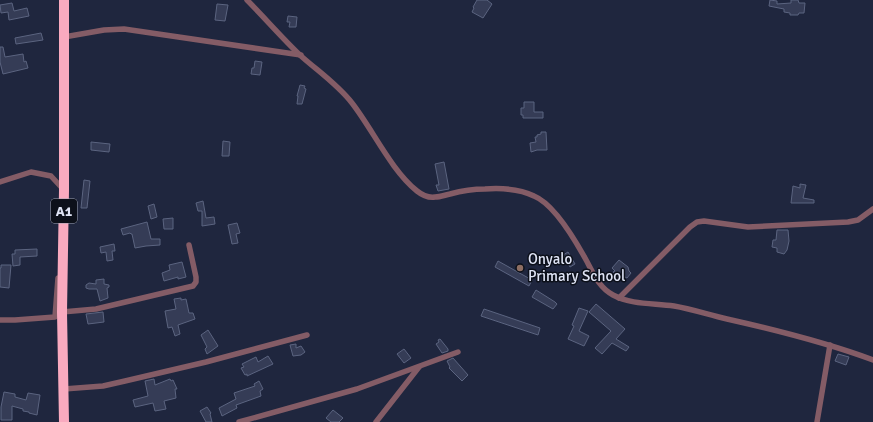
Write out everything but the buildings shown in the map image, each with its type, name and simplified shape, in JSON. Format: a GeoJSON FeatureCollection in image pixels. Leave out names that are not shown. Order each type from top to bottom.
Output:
{"type":"FeatureCollection","features":[{"type":"Feature","properties":{"kind":"highway","name":"A1"},"geometry":{"type":"LineString","coordinates":[[64,0],[64,190],[62,312],[64,422]]}},
{"type":"Feature","properties":{"kind":"street"},"geometry":{"type":"LineString","coordinates":[[247,0],[301,55],[330,80],[352,102],[389,158],[418,191],[428,197],[435,197],[467,190],[493,188],[523,192],[541,199],[558,217],[573,238],[599,284],[619,298],[634,302],[674,306],[761,326],[830,345],[873,360]]}},
{"type":"Feature","properties":{"kind":"street"},"geometry":{"type":"LineString","coordinates":[[64,37],[104,30],[124,29],[301,55]]}},
{"type":"Feature","properties":{"kind":"street"},"geometry":{"type":"LineString","coordinates":[[0,182],[31,172],[52,176],[64,190],[55,317],[0,320]]}},
{"type":"Feature","properties":{"kind":"street"},"geometry":{"type":"LineString","coordinates":[[619,298],[690,227],[697,222],[704,221],[748,227],[848,222],[858,220],[873,210]]}},
{"type":"Feature","properties":{"kind":"street"},"geometry":{"type":"LineString","coordinates":[[62,312],[96,309],[193,286],[196,282],[196,277],[189,245]]}},
{"type":"Feature","properties":{"kind":"street"},"geometry":{"type":"LineString","coordinates":[[64,390],[111,384],[213,360],[307,335]]}},
{"type":"Feature","properties":{"kind":"street"},"geometry":{"type":"LineString","coordinates":[[817,422],[830,345]]}},
{"type":"Feature","properties":{"kind":"street"},"geometry":{"type":"LineString","coordinates":[[238,422],[357,389],[458,352]]}},
{"type":"Feature","properties":{"kind":"street"},"geometry":{"type":"LineString","coordinates":[[376,422],[419,366]]}},
{"type":"Feature","properties":{"kind":"place","name":"Onyalo Primary School"},"geometry":{"type":"Point","coordinates":[520,268]}}]}
